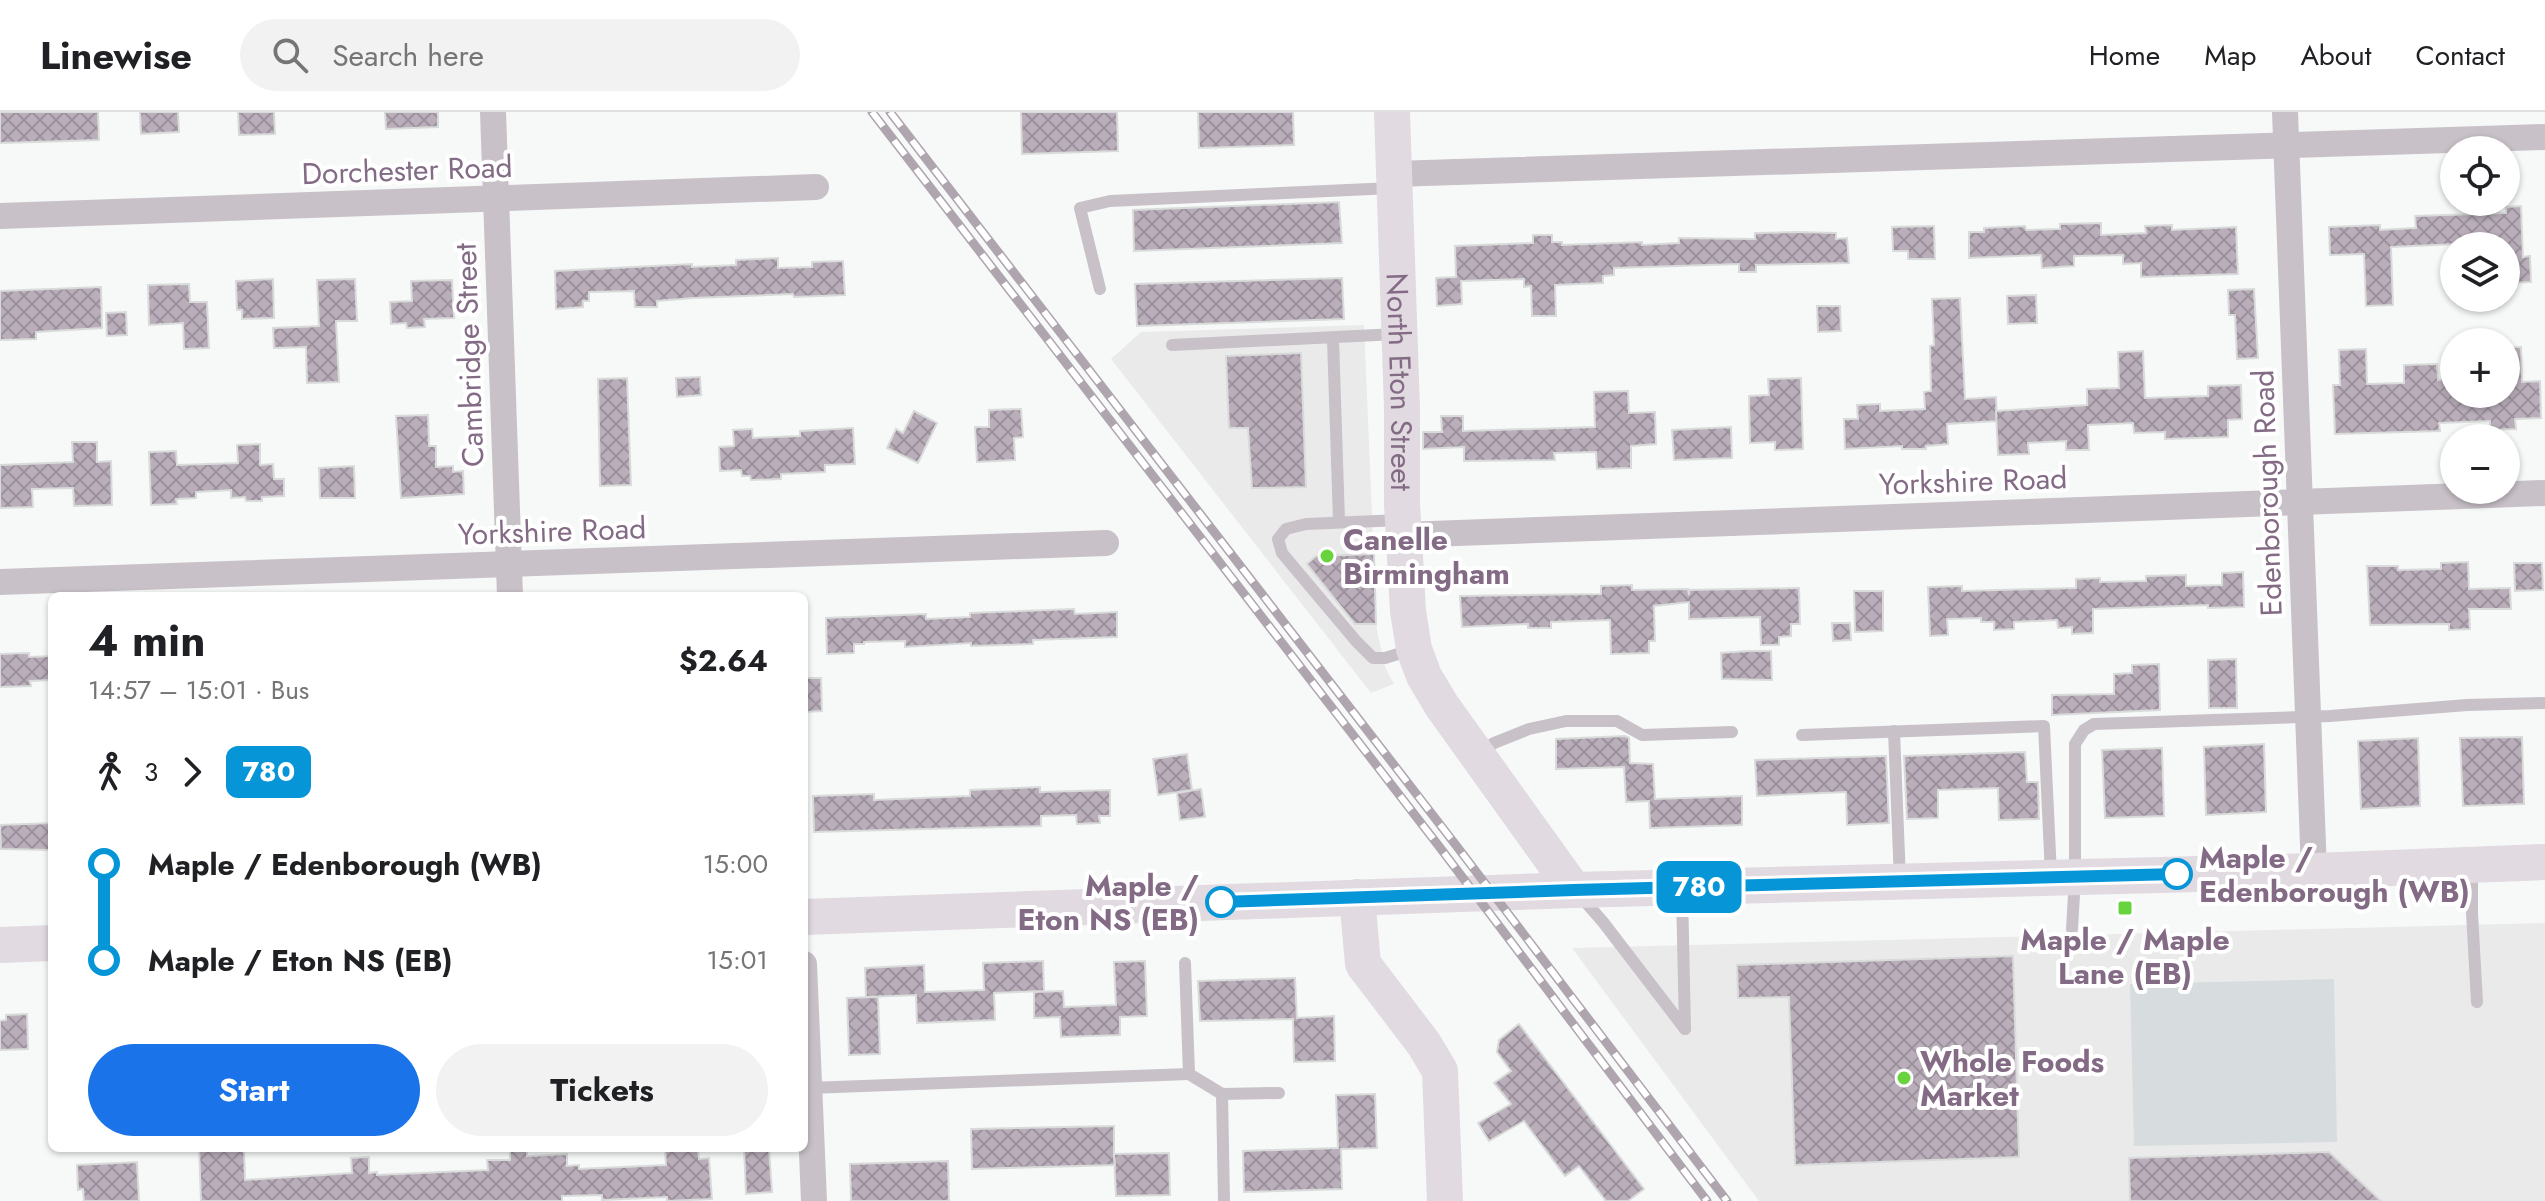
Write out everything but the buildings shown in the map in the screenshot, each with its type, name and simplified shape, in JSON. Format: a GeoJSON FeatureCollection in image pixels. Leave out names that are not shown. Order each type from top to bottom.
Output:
{"type":"FeatureCollection","features":[{"type":"Feature","properties":{"kind":"main road","name":"North Eton Street"},"geometry":{"type":"LineString","coordinates":[[1392,112],[1403,527],[1408,611],[1414,649],[1424,676],[1442,706],[1574,890]]}},
{"type":"Feature","properties":{"kind":"main road"},"geometry":{"type":"LineString","coordinates":[[808,917],[1574,890],[2545,862]]}},
{"type":"Feature","properties":{"kind":"main road"},"geometry":{"type":"LineString","coordinates":[[1357,897],[1363,964],[1424,1044],[1440,1071],[1445,1201]]}},
{"type":"Feature","properties":{"kind":"main road"},"geometry":{"type":"LineString","coordinates":[[0,945],[48,943]]}},
{"type":"Feature","properties":{"kind":"street","name":"Cambridge Street"},"geometry":{"type":"LineString","coordinates":[[493,112],[510,592]]}},
{"type":"Feature","properties":{"kind":"street","name":"Edenborough Road"},"geometry":{"type":"LineString","coordinates":[[2285,112],[2314,871]]}},
{"type":"Feature","properties":{"kind":"street"},"geometry":{"type":"LineString","coordinates":[[1394,181],[2545,137]]}},
{"type":"Feature","properties":{"kind":"street","name":"Dorchester Road"},"geometry":{"type":"LineString","coordinates":[[0,216],[816,187]]}},
{"type":"Feature","properties":{"kind":"street","name":"Yorkshire Road"},"geometry":{"type":"LineString","coordinates":[[1403,527],[2545,493]]}},
{"type":"Feature","properties":{"kind":"street","name":"Yorkshire Road"},"geometry":{"type":"LineString","coordinates":[[0,582],[1106,543]]}},
{"type":"Feature","properties":{"kind":"street"},"geometry":{"type":"LineString","coordinates":[[808,1063],[814,1201]]}},
{"type":"Feature","properties":{"kind":"lane"},"geometry":{"type":"LineString","coordinates":[[1100,289],[1080,208],[1110,201],[1394,181]]}},
{"type":"Feature","properties":{"kind":"lane"},"geometry":{"type":"LineString","coordinates":[[1172,345],[1400,334]]}},
{"type":"Feature","properties":{"kind":"lane"},"geometry":{"type":"LineString","coordinates":[[1333,339],[1339,521]]}},
{"type":"Feature","properties":{"kind":"lane"},"geometry":{"type":"LineString","coordinates":[[1403,527],[1339,521],[1306,524],[1286,529],[1278,539],[1282,553],[1373,658],[1385,658],[1414,649]]}},
{"type":"Feature","properties":{"kind":"lane"},"geometry":{"type":"LineString","coordinates":[[2063,877],[2075,744],[2084,730],[2094,724],[2545,703]]}},
{"type":"Feature","properties":{"kind":"lane"},"geometry":{"type":"LineString","coordinates":[[1477,755],[1494,743],[1529,729],[1566,721],[1617,721],[1642,735],[1732,732]]}},
{"type":"Feature","properties":{"kind":"lane"},"geometry":{"type":"LineString","coordinates":[[1802,735],[2044,726],[2072,929]]}},
{"type":"Feature","properties":{"kind":"lane"},"geometry":{"type":"LineString","coordinates":[[1894,731],[1900,881]]}},
{"type":"Feature","properties":{"kind":"lane"},"geometry":{"type":"LineString","coordinates":[[2472,865],[2477,1002]]}},
{"type":"Feature","properties":{"kind":"lane"},"geometry":{"type":"LineString","coordinates":[[1574,890],[1603,922],[1685,1029],[1682,888]]}},
{"type":"Feature","properties":{"kind":"lane"},"geometry":{"type":"LineString","coordinates":[[1185,963],[1189,1074]]}},
{"type":"Feature","properties":{"kind":"lane"},"geometry":{"type":"LineString","coordinates":[[809,1088],[1189,1074],[1222,1094],[1279,1093]]}},
{"type":"Feature","properties":{"kind":"lane"},"geometry":{"type":"LineString","coordinates":[[1222,1094],[1224,1201]]}},
{"type":"Feature","properties":{"kind":"shaded area"},"geometry":{"type":"Polygon","coordinates":[[[1364,325],[1377,631],[1385,667],[1394,684],[1371,693],[1111,359],[1141,332],[1364,325]]]}},
{"type":"Feature","properties":{"kind":"shaded area"},"geometry":{"type":"Polygon","coordinates":[[[2545,923],[2545,1201],[1759,1201],[1572,948],[2545,923]]]}},
{"type":"Feature","properties":{"kind":"shaded area"},"geometry":{"type":"Polygon","coordinates":[[[2334,979],[2337,1142],[2134,1146],[2130,984],[2334,979]]]}},
{"type":"Feature","properties":{"kind":"railway"},"geometry":{"type":"LineString","coordinates":[[872,112],[1438,845],[1707,1201]]}},
{"type":"Feature","properties":{"kind":"railway"},"geometry":{"type":"LineString","coordinates":[[890,112],[1727,1201]]}},
{"type":"Feature","properties":{"kind":"bus line","name":"780"},"geometry":{"type":"LineString","coordinates":[[1221,902],[2177,874]]}},
{"type":"Feature","properties":{"kind":"place","name":"Canelle Birmingham"},"geometry":{"type":"Point","coordinates":[1327,556]}},
{"type":"Feature","properties":{"kind":"place","name":"Maple / Edenborough (WB)"},"geometry":{"type":"Point","coordinates":[2177,874]}},
{"type":"Feature","properties":{"kind":"place","name":"Maple / Eton NS (EB)"},"geometry":{"type":"Point","coordinates":[1221,902]}},
{"type":"Feature","properties":{"kind":"place","name":"Maple / Maple Lane (EB)"},"geometry":{"type":"Point","coordinates":[2125,908]}},
{"type":"Feature","properties":{"kind":"place","name":"Whole Foods Market"},"geometry":{"type":"Point","coordinates":[1904,1078]}}]}
